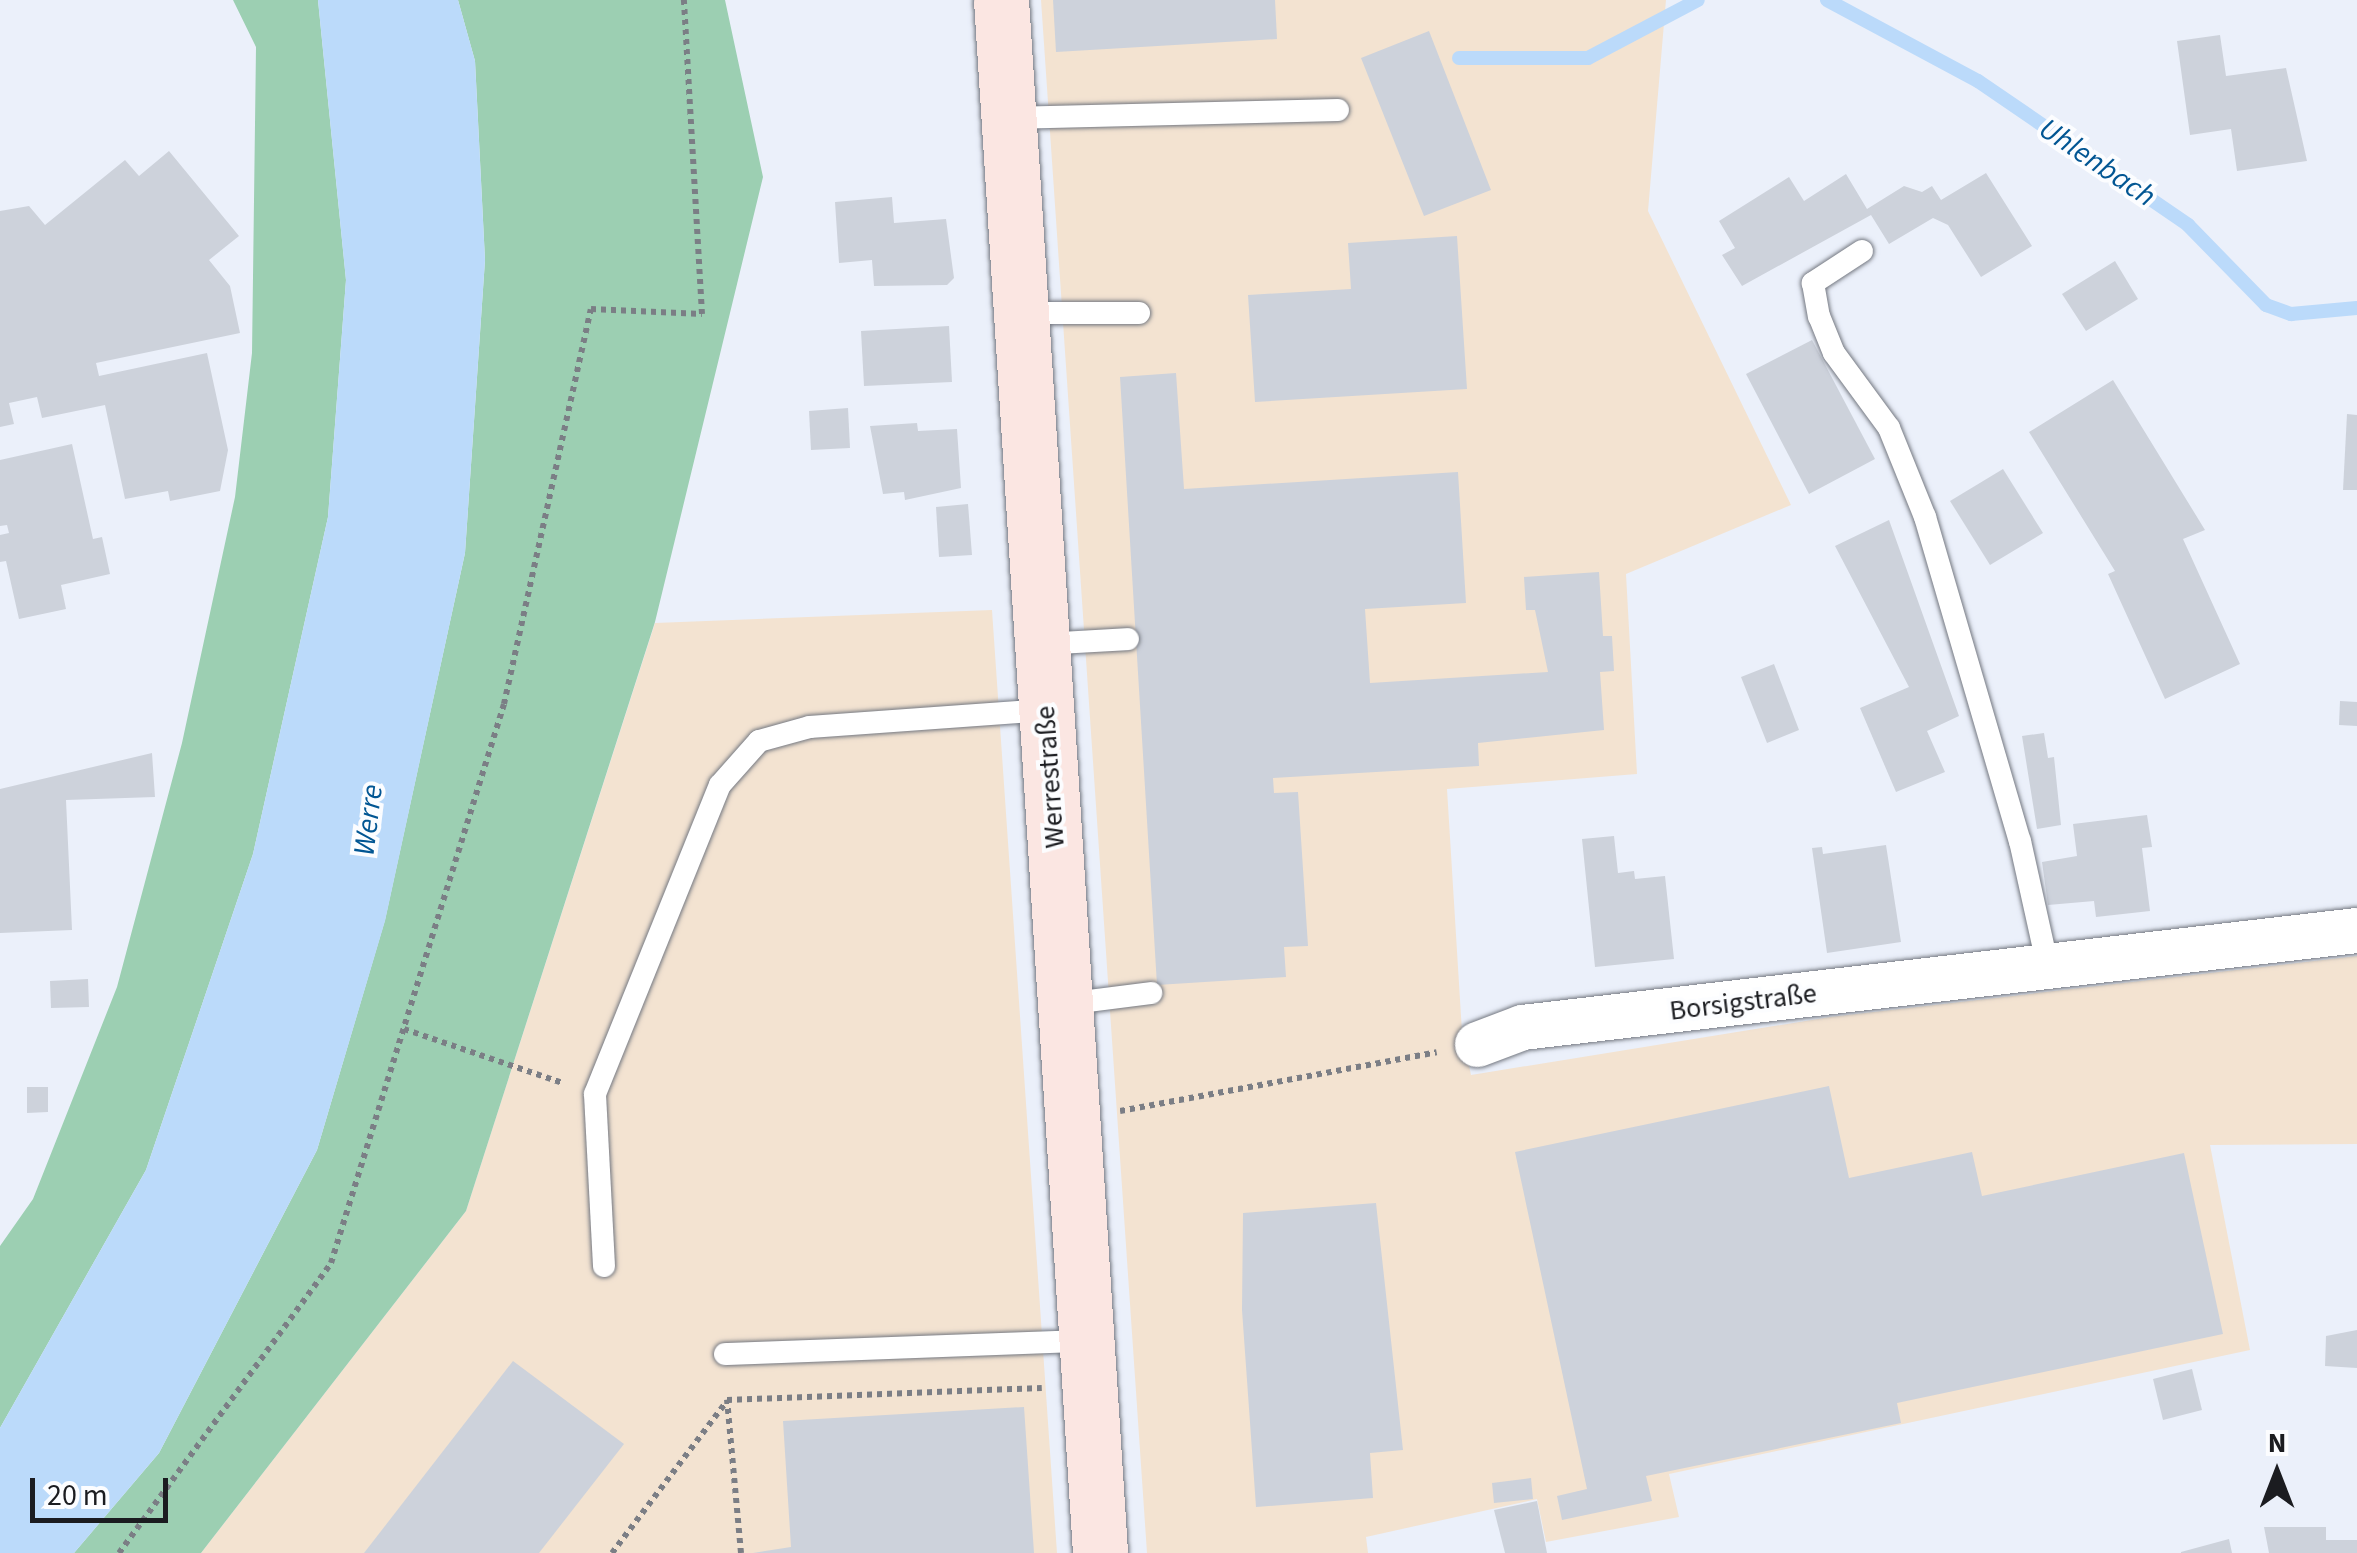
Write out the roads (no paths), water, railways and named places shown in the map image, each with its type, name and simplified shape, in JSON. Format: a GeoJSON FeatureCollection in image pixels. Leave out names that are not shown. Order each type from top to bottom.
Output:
{"type":"FeatureCollection","features":[{"type":"Feature","properties":{"kind":"main road","name":"Werrestraße"},"geometry":{"type":"LineString","coordinates":[[1001,0],[1100,1553]]}},
{"type":"Feature","properties":{"kind":"street","name":"Borsigstraße"},"geometry":{"type":"LineString","coordinates":[[1478,1044],[1522,1027],[2357,930]]}},
{"type":"Feature","properties":{"kind":"lane"},"geometry":{"type":"LineString","coordinates":[[1009,118],[1338,110]]}},
{"type":"Feature","properties":{"kind":"lane"},"geometry":{"type":"LineString","coordinates":[[1862,250],[1813,282],[1818,316],[1834,353],[1889,428],[1926,516],[2020,841],[2048,967]]}},
{"type":"Feature","properties":{"kind":"lane"},"geometry":{"type":"LineString","coordinates":[[1022,313],[1139,313]]}},
{"type":"Feature","properties":{"kind":"lane"},"geometry":{"type":"LineString","coordinates":[[1041,644],[1128,638]]}},
{"type":"Feature","properties":{"kind":"lane"},"geometry":{"type":"LineString","coordinates":[[604,1266],[594,1094],[720,785],[759,741],[810,727],[1046,710]]}},
{"type":"Feature","properties":{"kind":"lane"},"geometry":{"type":"LineString","coordinates":[[1065,1004],[1151,993]]}},
{"type":"Feature","properties":{"kind":"lane"},"geometry":{"type":"LineString","coordinates":[[724,1354],[1089,1363]]}},
{"type":"Feature","properties":{"kind":"water","name":"Werre"},"geometry":{"type":"Polygon","coordinates":[[[318,0],[458,0],[475,61],[485,260],[465,553],[385,921],[317,1150],[159,1453],[74,1553],[0,1553],[0,1428],[146,1170],[253,854],[328,517],[346,280],[318,0]]]}},
{"type":"Feature","properties":{"kind":"waterway","name":"Uhlenbach"},"geometry":{"type":"LineString","coordinates":[[1459,58],[1588,58],[1698,0]]}},
{"type":"Feature","properties":{"kind":"waterway","name":"Uhlenbach"},"geometry":{"type":"LineString","coordinates":[[1827,0],[1978,81],[2188,225],[2266,305],[2291,314],[2357,308]]}}]}
